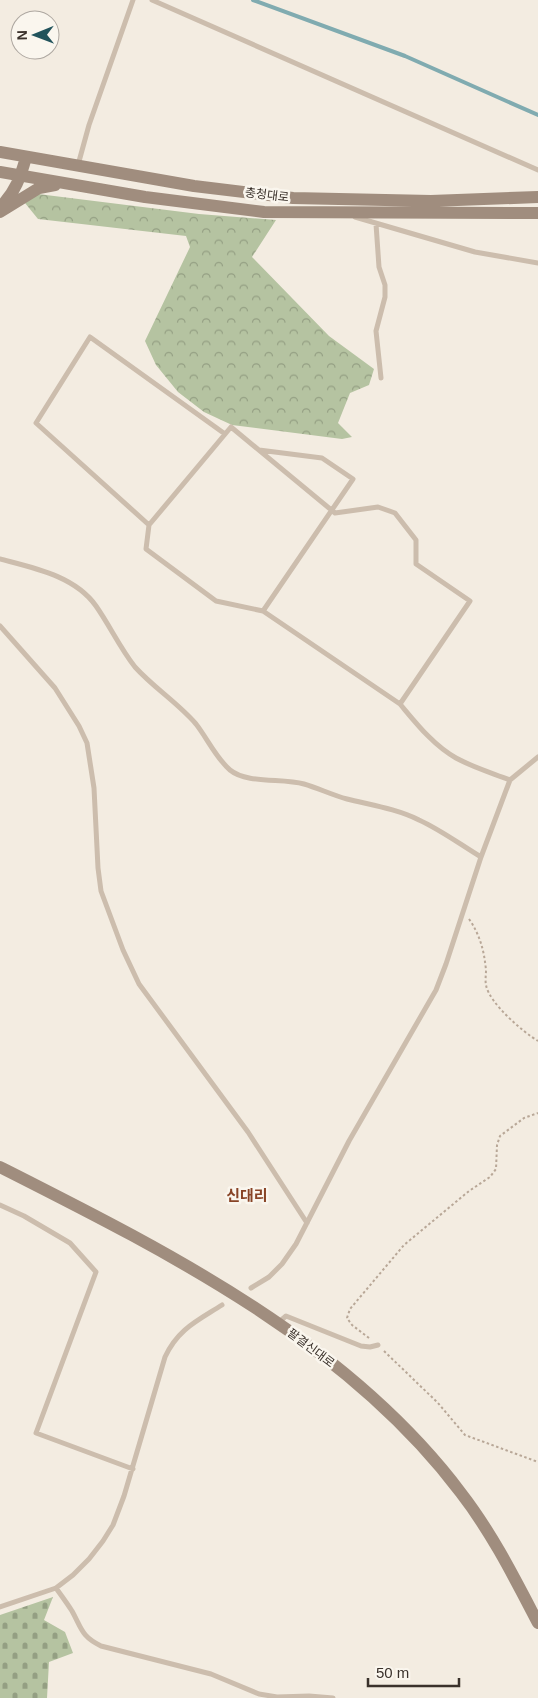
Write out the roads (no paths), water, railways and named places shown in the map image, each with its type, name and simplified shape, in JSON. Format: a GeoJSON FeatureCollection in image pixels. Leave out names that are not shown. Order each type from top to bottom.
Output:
{"type":"FeatureCollection","features":[{"type":"Feature","properties":{"kind":"main road"},"geometry":{"type":"LineString","coordinates":[[0,145],[16,149],[26,157],[21,176],[11,195],[0,208]]}},
{"type":"Feature","properties":{"kind":"main road","name":"충청대로"},"geometry":{"type":"LineString","coordinates":[[0,152],[194,186],[293,198],[431,201],[538,197]]}},
{"type":"Feature","properties":{"kind":"main road","name":"충청대로"},"geometry":{"type":"LineString","coordinates":[[0,172],[145,197],[264,212],[538,213]]}},
{"type":"Feature","properties":{"kind":"main road"},"geometry":{"type":"LineString","coordinates":[[0,212],[40,188],[51,185],[74,185]]}},
{"type":"Feature","properties":{"kind":"main road"},"geometry":{"type":"LineString","coordinates":[[0,1161],[33,1183]]}},
{"type":"Feature","properties":{"kind":"main road","name":"팔결신대로"},"geometry":{"type":"LineString","coordinates":[[0,1166],[181,1263],[278,1323],[359,1386],[396,1418],[427,1451],[462,1494],[490,1536],[538,1624]]}},
{"type":"Feature","properties":{"kind":"main road"},"geometry":{"type":"LineString","coordinates":[[0,1174],[33,1183]]}},
{"type":"Feature","properties":{"kind":"lane"},"geometry":{"type":"LineString","coordinates":[[78,165],[89,125],[133,0]]}},
{"type":"Feature","properties":{"kind":"lane"},"geometry":{"type":"LineString","coordinates":[[152,0],[538,170]]}},
{"type":"Feature","properties":{"kind":"lane"},"geometry":{"type":"LineString","coordinates":[[340,212],[475,252],[538,263]]}},
{"type":"Feature","properties":{"kind":"lane"},"geometry":{"type":"LineString","coordinates":[[376,224],[379,267],[384,284],[385,297],[376,331],[381,378]]}},
{"type":"Feature","properties":{"kind":"lane"},"geometry":{"type":"LineString","coordinates":[[150,525],[36,423],[90,337],[224,434]]}},
{"type":"Feature","properties":{"kind":"lane"},"geometry":{"type":"LineString","coordinates":[[400,704],[470,602],[416,564],[416,540],[395,513],[378,507],[335,513],[231,426],[150,525],[146,549],[216,601],[263,611],[400,704],[423,731],[450,754],[478,768],[510,780]]}},
{"type":"Feature","properties":{"kind":"lane"},"geometry":{"type":"LineString","coordinates":[[259,450],[322,458],[353,479],[263,611]]}},
{"type":"Feature","properties":{"kind":"lane"},"geometry":{"type":"LineString","coordinates":[[0,559],[57,576],[86,594],[97,607],[135,667],[156,689],[195,723],[223,762],[236,774],[246,777],[304,784],[331,794],[401,812],[426,824],[481,858]]}},
{"type":"Feature","properties":{"kind":"lane"},"geometry":{"type":"LineString","coordinates":[[0,626],[55,688],[79,726],[87,743],[94,788],[101,891],[138,984],[248,1132],[307,1223]]}},
{"type":"Feature","properties":{"kind":"lane"},"geometry":{"type":"LineString","coordinates":[[251,1288],[269,1276],[282,1264],[296,1244],[349,1141],[436,990],[463,908],[510,780],[538,757]]}},
{"type":"Feature","properties":{"kind":"lane"},"geometry":{"type":"LineString","coordinates":[[0,1205],[24,1216],[70,1243],[96,1272],[36,1433],[133,1469]]}},
{"type":"Feature","properties":{"kind":"lane"},"geometry":{"type":"LineString","coordinates":[[0,1607],[56,1588],[89,1559],[103,1541],[113,1525],[133,1469],[165,1357],[171,1345],[181,1332],[222,1305]]}},
{"type":"Feature","properties":{"kind":"lane"},"geometry":{"type":"LineString","coordinates":[[278,1323],[286,1316],[361,1346],[370,1347],[378,1345]]}},
{"type":"Feature","properties":{"kind":"lane"},"geometry":{"type":"LineString","coordinates":[[56,1588],[72,1612],[82,1632],[91,1641],[102,1646],[211,1674],[259,1694],[278,1697],[309,1696],[332,1698]]}},
{"type":"Feature","properties":{"kind":"waterway"},"geometry":{"type":"LineString","coordinates":[[253,0],[405,56],[538,115]]}},
{"type":"Feature","properties":{"kind":"district","name":"신대리"},"geometry":{"type":"Point","coordinates":[247,1195]}}]}
